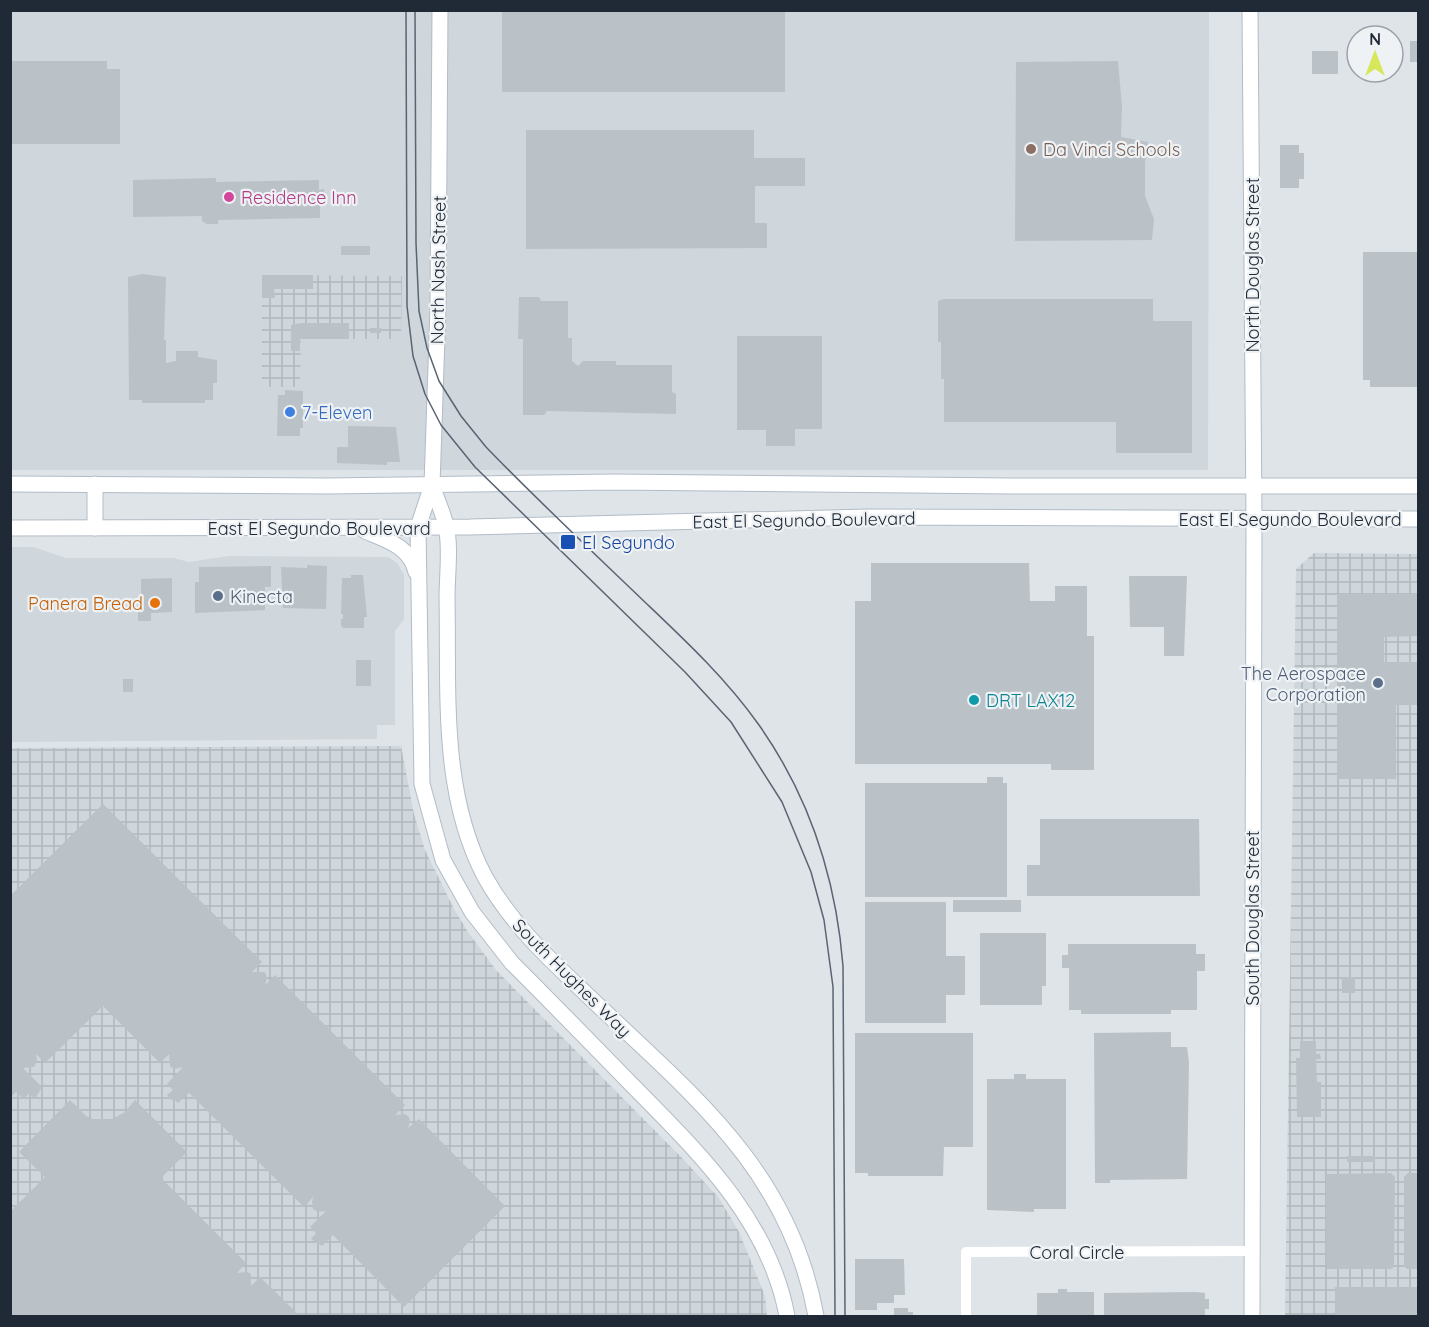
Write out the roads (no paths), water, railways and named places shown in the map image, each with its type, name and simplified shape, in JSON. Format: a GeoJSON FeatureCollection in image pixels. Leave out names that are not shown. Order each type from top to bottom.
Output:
{"type":"FeatureCollection","features":[{"type":"Feature","properties":{"kind":"main road","name":"North Nash Street"},"geometry":{"type":"LineString","coordinates":[[417,527],[432,484],[438,307],[440,10]]}},
{"type":"Feature","properties":{"kind":"main road","name":"North Douglas Street"},"geometry":{"type":"LineString","coordinates":[[1250,10],[1254,519]]}},
{"type":"Feature","properties":{"kind":"main road","name":"East El Segundo Boulevard"},"geometry":{"type":"LineString","coordinates":[[10,484],[328,486],[614,482],[1253,487],[1419,486]]}},
{"type":"Feature","properties":{"kind":"main road"},"geometry":{"type":"LineString","coordinates":[[95,484],[95,528]]}},
{"type":"Feature","properties":{"kind":"main road","name":"South Hughes Way"},"geometry":{"type":"LineString","coordinates":[[432,484],[447,527],[449,751],[468,836],[485,876],[511,917],[540,950],[723,1126],[765,1181],[786,1220],[804,1262],[816,1317]]}},
{"type":"Feature","properties":{"kind":"main road","name":"East El Segundo Boulevard"},"geometry":{"type":"LineString","coordinates":[[10,528],[447,527],[868,517],[1419,519]]}},
{"type":"Feature","properties":{"kind":"main road","name":"South Douglas Street"},"geometry":{"type":"LineString","coordinates":[[1252,1317],[1254,519]]}},
{"type":"Feature","properties":{"kind":"main road"},"geometry":{"type":"LineString","coordinates":[[357,527],[399,546],[411,559],[417,577]]}},
{"type":"Feature","properties":{"kind":"main road","name":"South Hughes Way"},"geometry":{"type":"LineString","coordinates":[[417,527],[422,784],[443,860],[478,921],[512,963],[710,1164],[735,1196],[772,1266],[788,1317]]}},
{"type":"Feature","properties":{"kind":"street","name":"Coral Circle"},"geometry":{"type":"LineString","coordinates":[[966,1317],[966,1252],[1252,1251]]}},
{"type":"Feature","properties":{"kind":"tram line"},"geometry":{"type":"LineString","coordinates":[[406,10],[407,306],[413,356],[425,394],[441,425],[475,467],[685,672],[731,722],[782,802],[811,872],[824,920],[833,987],[835,1316]]}},
{"type":"Feature","properties":{"kind":"tram line"},"geometry":{"type":"LineString","coordinates":[[415,10],[416,243],[419,311],[427,348],[439,381],[461,416],[486,447],[692,648],[734,693],[759,725],[792,780],[806,810],[827,870],[843,966],[845,1316]]}},
{"type":"Feature","properties":{"kind":"place","name":"Da Vinci Schools"},"geometry":{"type":"Point","coordinates":[1031,149]}},
{"type":"Feature","properties":{"kind":"place","name":"Residence Inn"},"geometry":{"type":"Point","coordinates":[229,197]}},
{"type":"Feature","properties":{"kind":"place","name":"7-Eleven"},"geometry":{"type":"Point","coordinates":[290,412]}},
{"type":"Feature","properties":{"kind":"place","name":"El Segundo"},"geometry":{"type":"Point","coordinates":[568,542]}},
{"type":"Feature","properties":{"kind":"place","name":"Kinecta"},"geometry":{"type":"Point","coordinates":[218,596]}},
{"type":"Feature","properties":{"kind":"place","name":"Panera Bread"},"geometry":{"type":"Point","coordinates":[155,603]}},
{"type":"Feature","properties":{"kind":"place","name":"The Aerospace Corporation"},"geometry":{"type":"Point","coordinates":[1378,683]}},
{"type":"Feature","properties":{"kind":"place","name":"DRT LAX12"},"geometry":{"type":"Point","coordinates":[974,700]}}]}
